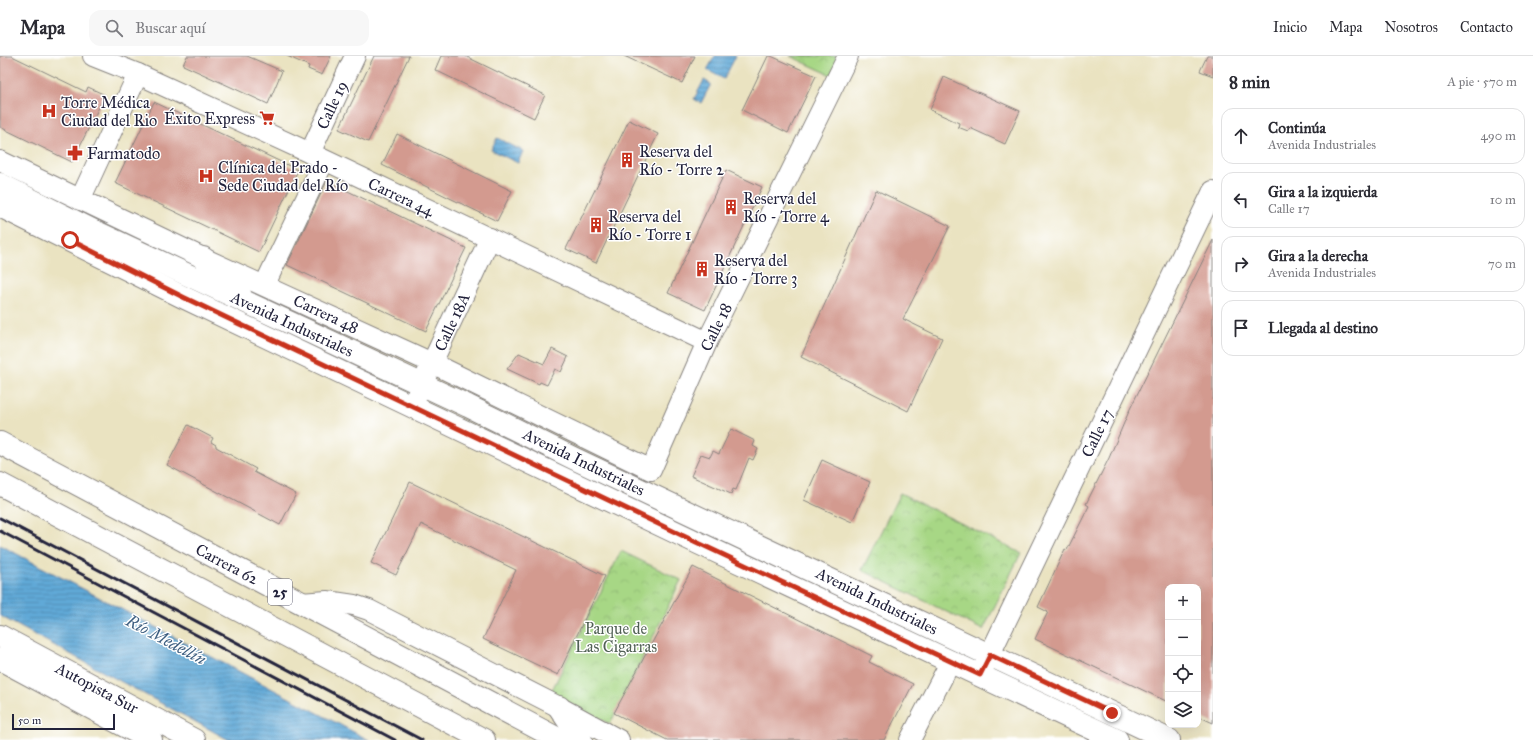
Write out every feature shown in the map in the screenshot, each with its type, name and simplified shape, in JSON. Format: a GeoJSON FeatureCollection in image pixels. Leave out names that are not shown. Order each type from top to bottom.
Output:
{"type":"FeatureCollection","features":[{"type":"Feature","properties":{"kind":"main road","name":"Avenida Industriales"},"geometry":{"type":"LineString","coordinates":[[0,184],[94,231],[422,384],[1169,740]]}},
{"type":"Feature","properties":{"kind":"main road","name":"Avenida Industriales"},"geometry":{"type":"LineString","coordinates":[[0,206],[177,294],[951,661],[1106,738]]}},
{"type":"Feature","properties":{"kind":"main road"},"geometry":{"type":"LineString","coordinates":[[203,258],[252,306]]}},
{"type":"Feature","properties":{"kind":"main road","name":"Carrera 62"},"geometry":{"type":"LineString","coordinates":[[0,444],[560,740]]}},
{"type":"Feature","properties":{"kind":"main road","name":"25"},"geometry":{"type":"LineString","coordinates":[[5,486],[484,740]]}},
{"type":"Feature","properties":{"kind":"main road","name":"Autopista Sur"},"geometry":{"type":"LineString","coordinates":[[0,636],[194,740]]}},
{"type":"Feature","properties":{"kind":"main road","name":"Autopista Sur"},"geometry":{"type":"LineString","coordinates":[[0,659],[151,740]]}},
{"type":"Feature","properties":{"kind":"main road"},"geometry":{"type":"LineString","coordinates":[[559,707],[581,740]]}},
{"type":"Feature","properties":{"kind":"street","name":"Carrera 44"},"geometry":{"type":"LineString","coordinates":[[93,56],[138,74],[317,157],[708,342]]}},
{"type":"Feature","properties":{"kind":"street","name":"Calle 19"},"geometry":{"type":"LineString","coordinates":[[267,280],[317,157],[355,56]]}},
{"type":"Feature","properties":{"kind":"street","name":"Calle 18"},"geometry":{"type":"LineString","coordinates":[[652,470],[708,342],[848,56]]}},
{"type":"Feature","properties":{"kind":"street"},"geometry":{"type":"LineString","coordinates":[[80,200],[138,74]]}},
{"type":"Feature","properties":{"kind":"street","name":"Carrera 48"},"geometry":{"type":"LineString","coordinates":[[0,161],[203,258],[432,363],[652,470]]}},
{"type":"Feature","properties":{"kind":"street","name":"Calle 17"},"geometry":{"type":"LineString","coordinates":[[980,675],[1213,191]]}},
{"type":"Feature","properties":{"kind":"street","name":"Calle 18A"},"geometry":{"type":"LineString","coordinates":[[412,406],[490,238]]}},
{"type":"Feature","properties":{"kind":"street"},"geometry":{"type":"LineString","coordinates":[[301,603],[327,601],[354,605],[369,610],[559,707],[619,740]]}},
{"type":"Feature","properties":{"kind":"street"},"geometry":{"type":"LineString","coordinates":[[910,740],[951,661]]}},
{"type":"Feature","properties":{"kind":"street"},"geometry":{"type":"LineString","coordinates":[[1106,738],[1112,713]]}},
{"type":"Feature","properties":{"kind":"green space"},"geometry":{"type":"Polygon","coordinates":[[[790,56],[840,56],[831,75],[790,56]]]}},
{"type":"Feature","properties":{"kind":"green space"},"geometry":{"type":"Polygon","coordinates":[[[900,493],[1021,553],[983,630],[862,570],[900,493]]]}},
{"type":"Feature","properties":{"kind":"green space","name":"Parque de Las Cigarras"},"geometry":{"type":"Polygon","coordinates":[[[621,551],[681,580],[610,724],[550,694],[621,551]]]}},
{"type":"Feature","properties":{"kind":"water"},"geometry":{"type":"Polygon","coordinates":[[[715,56],[736,56],[724,79],[707,70],[715,56]]]}},
{"type":"Feature","properties":{"kind":"water"},"geometry":{"type":"Polygon","coordinates":[[[704,80],[711,84],[701,103],[694,99],[704,80]]]}},
{"type":"Feature","properties":{"kind":"water"},"geometry":{"type":"Polygon","coordinates":[[[497,138],[523,151],[518,163],[491,150],[497,138]]]}},
{"type":"Feature","properties":{"kind":"water","name":"Río Medellín"},"geometry":{"type":"Polygon","coordinates":[[[0,545],[369,740],[229,740],[0,616],[0,545]]]}},
{"type":"Feature","properties":{"kind":"building","name":"Torre Médica Ciudad del Rio"},"geometry":{"type":"Polygon","coordinates":[[[0,56],[12,56],[86,92],[88,87],[105,95],[72,162],[0,127],[0,56]]]}},
{"type":"Feature","properties":{"kind":"building"},"geometry":{"type":"Polygon","coordinates":[[[187,56],[247,56],[282,71],[268,104],[183,65],[187,56]]]}},
{"type":"Feature","properties":{"kind":"building"},"geometry":{"type":"Polygon","coordinates":[[[287,56],[331,56],[322,75],[308,69],[309,66],[287,56]]]}},
{"type":"Feature","properties":{"kind":"building"},"geometry":{"type":"Polygon","coordinates":[[[374,56],[409,56],[368,142],[339,129],[374,56]]]}},
{"type":"Feature","properties":{"kind":"building"},"geometry":{"type":"Polygon","coordinates":[[[441,56],[465,56],[545,95],[534,118],[435,70],[441,56]]]}},
{"type":"Feature","properties":{"kind":"building"},"geometry":{"type":"Polygon","coordinates":[[[624,56],[695,56],[682,83],[624,56]]]}},
{"type":"Feature","properties":{"kind":"building"},"geometry":{"type":"Polygon","coordinates":[[[768,56],[816,76],[788,133],[742,110],[768,56]]]}},
{"type":"Feature","properties":{"kind":"building"},"geometry":{"type":"Polygon","coordinates":[[[1207,56],[1213,56],[1213,76],[1200,71],[1207,56]]]}},
{"type":"Feature","properties":{"kind":"building"},"geometry":{"type":"Polygon","coordinates":[[[944,77],[1020,111],[1005,144],[970,128],[968,131],[958,127],[959,123],[930,110],[944,77]]]}},
{"type":"Feature","properties":{"kind":"building","name":"Clínica del Prado - Sede Ciudad del Río"},"geometry":{"type":"Polygon","coordinates":[[[154,102],[298,170],[259,252],[115,183],[154,102]]]}},
{"type":"Feature","properties":{"kind":"building"},"geometry":{"type":"Polygon","coordinates":[[[629,120],[658,134],[596,263],[566,249],[629,120]]]}},
{"type":"Feature","properties":{"kind":"building"},"geometry":{"type":"Polygon","coordinates":[[[397,134],[512,191],[497,221],[382,165],[397,134]]]}},
{"type":"Feature","properties":{"kind":"building"},"geometry":{"type":"Polygon","coordinates":[[[726,170],[762,187],[705,310],[668,293],[726,170]]]}},
{"type":"Feature","properties":{"kind":"building"},"geometry":{"type":"Polygon","coordinates":[[[327,181],[466,248],[426,331],[287,265],[327,181]]]}},
{"type":"Feature","properties":{"kind":"building"},"geometry":{"type":"Polygon","coordinates":[[[876,190],[950,226],[903,319],[942,338],[908,411],[801,357],[876,190]]]}},
{"type":"Feature","properties":{"kind":"building"},"geometry":{"type":"Polygon","coordinates":[[[1213,240],[1213,723],[1201,717],[1201,584],[1165,584],[1165,701],[1035,639],[1048,612],[1038,607],[1065,549],[1067,550],[1089,506],[1086,504],[1109,458],[1130,409],[1213,240]]]}},
{"type":"Feature","properties":{"kind":"building"},"geometry":{"type":"Polygon","coordinates":[[[552,349],[568,357],[561,372],[555,369],[547,385],[540,382],[539,384],[507,369],[519,353],[544,364],[552,349]]]}},
{"type":"Feature","properties":{"kind":"building"},"geometry":{"type":"Polygon","coordinates":[[[188,425],[213,438],[211,442],[216,445],[216,447],[256,469],[254,472],[296,494],[280,525],[167,465],[188,425]]]}},
{"type":"Feature","properties":{"kind":"building"},"geometry":{"type":"Polygon","coordinates":[[[731,429],[755,441],[753,446],[758,449],[753,460],[749,458],[736,490],[733,489],[731,494],[691,476],[701,454],[710,457],[713,451],[719,454],[731,429]]]}},
{"type":"Feature","properties":{"kind":"building"},"geometry":{"type":"Polygon","coordinates":[[[822,460],[870,482],[852,522],[804,500],[822,460]]]}},
{"type":"Feature","properties":{"kind":"building"},"geometry":{"type":"Polygon","coordinates":[[[410,482],[605,576],[558,675],[483,639],[516,570],[421,524],[396,575],[371,563],[410,482]]]}},
{"type":"Feature","properties":{"kind":"building"},"geometry":{"type":"Polygon","coordinates":[[[693,567],[872,656],[869,662],[913,684],[884,740],[667,740],[614,713],[693,567]]]}},
{"type":"Feature","properties":{"kind":"railway"},"geometry":{"type":"LineString","coordinates":[[0,518],[422,740]]}},
{"type":"Feature","properties":{"kind":"railway"},"geometry":{"type":"LineString","coordinates":[[0,531],[395,740]]}},
{"type":"Feature","properties":{"kind":"place","name":"Torre Médica Ciudad del Rio"},"geometry":{"type":"Point","coordinates":[49,111]}},
{"type":"Feature","properties":{"kind":"place","name":"Éxito Express"},"geometry":{"type":"Point","coordinates":[267,118]}},
{"type":"Feature","properties":{"kind":"place","name":"Farmatodo"},"geometry":{"type":"Point","coordinates":[75,153]}},
{"type":"Feature","properties":{"kind":"place","name":"Reserva del Río - Torre 2"},"geometry":{"type":"Point","coordinates":[627,160]}},
{"type":"Feature","properties":{"kind":"place","name":"Clínica del Prado - Sede Ciudad del Río"},"geometry":{"type":"Point","coordinates":[206,176]}},
{"type":"Feature","properties":{"kind":"place","name":"Reserva del Río - Torre 4"},"geometry":{"type":"Point","coordinates":[731,207]}},
{"type":"Feature","properties":{"kind":"place","name":"Reserva del Río - Torre 1"},"geometry":{"type":"Point","coordinates":[596,225]}},
{"type":"Feature","properties":{"kind":"place","name":"Reserva del Río - Torre 3"},"geometry":{"type":"Point","coordinates":[702,269]}},
{"type":"Feature","properties":{"kind":"route"},"geometry":{"type":"LineString","coordinates":[[70,240],[183,297],[694,541],[980,675],[990,655],[1112,713]]}}]}
